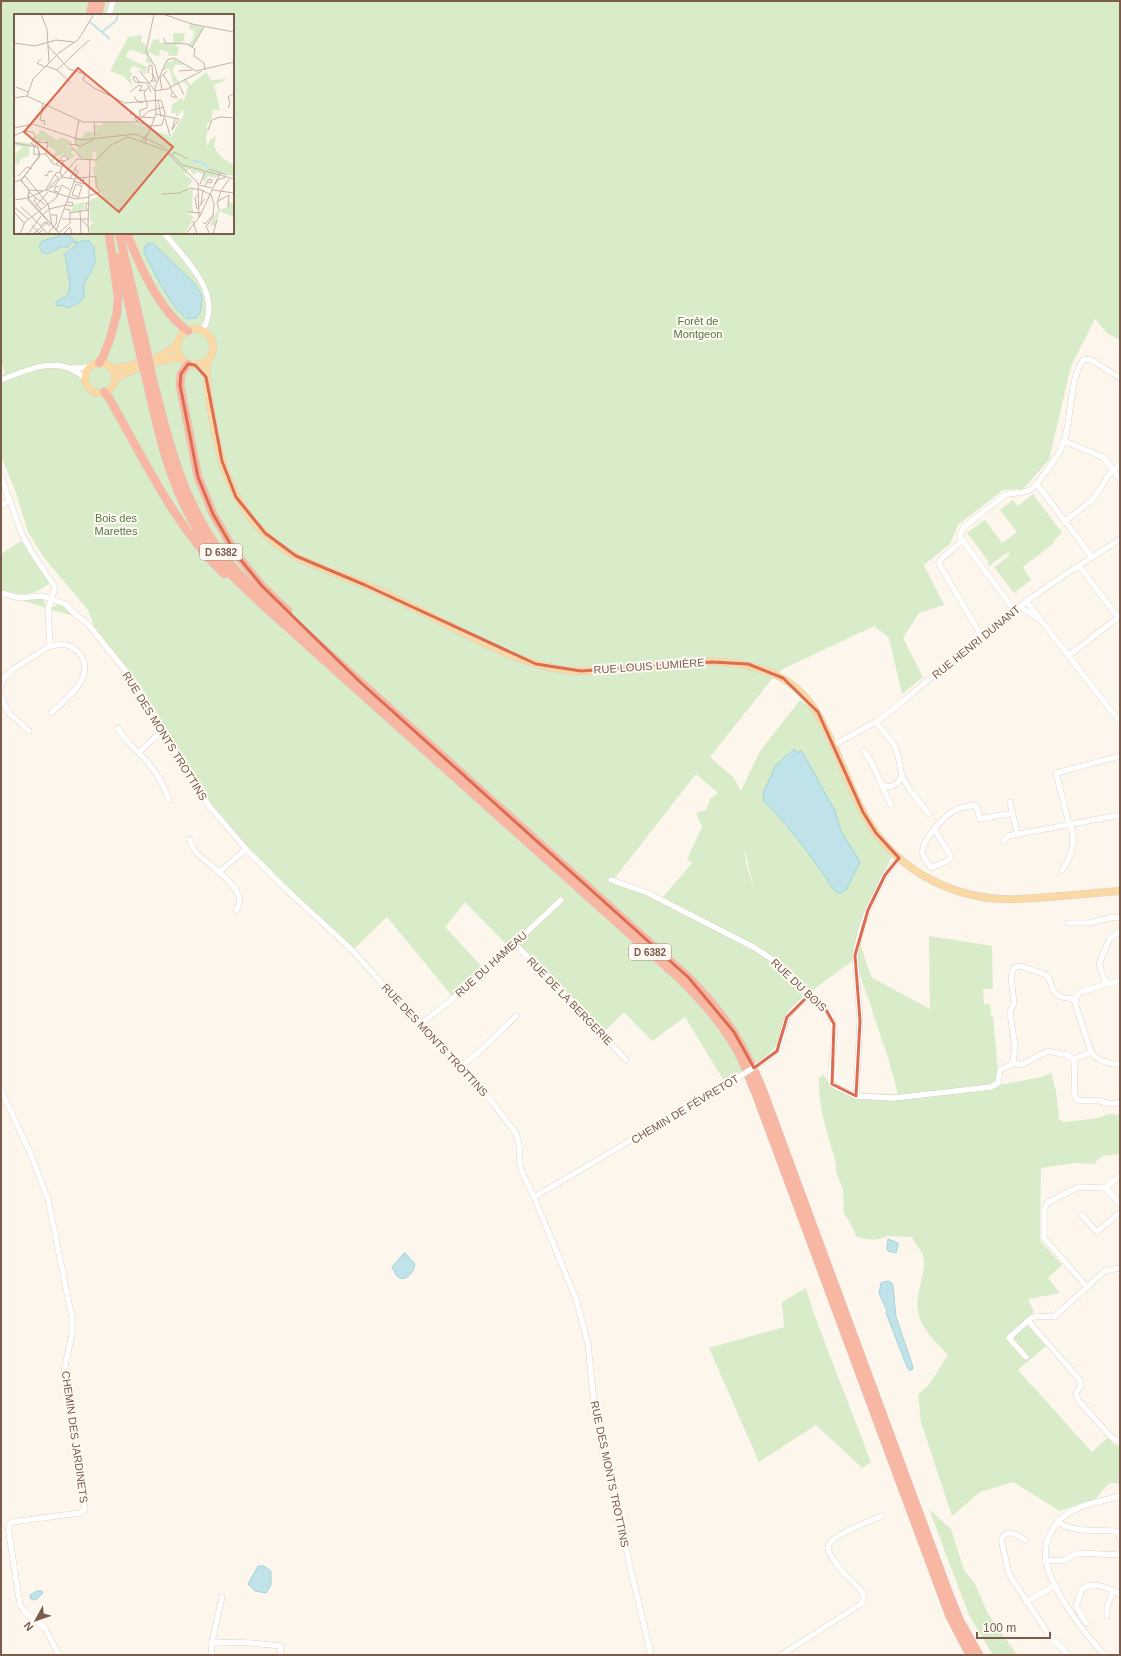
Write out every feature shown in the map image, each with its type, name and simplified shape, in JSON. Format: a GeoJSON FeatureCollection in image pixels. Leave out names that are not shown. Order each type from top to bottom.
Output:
{"type":"FeatureCollection","features":[{"type":"Feature","properties":{"kind":"highway"},"geometry":{"type":"LineString","coordinates":[[90,14],[93,1]]}},
{"type":"Feature","properties":{"kind":"highway"},"geometry":{"type":"LineString","coordinates":[[98,14],[101,1]]}},
{"type":"Feature","properties":{"kind":"highway"},"geometry":{"type":"LineString","coordinates":[[95,364],[103,357],[110,339],[117,313],[118,297],[109,234]]}},
{"type":"Feature","properties":{"kind":"highway","name":"D 6382"},"geometry":{"type":"LineString","coordinates":[[112,234],[149,377],[169,470],[193,524],[210,549],[229,572],[266,608],[680,978],[707,1008],[739,1054],[756,1094],[950,1617],[970,1655]]}},
{"type":"Feature","properties":{"kind":"highway","name":"D 6382"},"geometry":{"type":"LineString","coordinates":[[119,234],[142,349]]}},
{"type":"Feature","properties":{"kind":"highway"},"geometry":{"type":"LineString","coordinates":[[127,234],[143,273],[168,310],[188,331]]}},
{"type":"Feature","properties":{"kind":"highway"},"geometry":{"type":"LineString","coordinates":[[191,364],[181,374],[180,385],[198,477],[213,514],[236,554],[262,586],[360,682]]}},
{"type":"Feature","properties":{"kind":"highway","name":"D 6382"},"geometry":{"type":"LineString","coordinates":[[149,377],[179,474],[194,509],[208,534],[224,557],[257,591],[295,623],[689,978],[705,994],[734,1032],[751,1062],[763,1091],[949,1594],[960,1621],[979,1655]]}},
{"type":"Feature","properties":{"kind":"highway"},"geometry":{"type":"LineString","coordinates":[[104,392],[110,398],[186,530],[207,557],[249,599],[314,651]]}},
{"type":"Feature","properties":{"kind":"main road"},"geometry":{"type":"LineString","coordinates":[[181,358],[177,345],[180,336],[192,329],[202,331],[211,339],[213,344],[212,350],[207,361],[191,364]]}},
{"type":"Feature","properties":{"kind":"main road"},"geometry":{"type":"LineString","coordinates":[[112,369],[125,367],[163,355],[177,345]]}},
{"type":"Feature","properties":{"kind":"main road"},"geometry":{"type":"LineString","coordinates":[[115,379],[128,372],[170,358],[181,358],[191,364],[206,377]]}},
{"type":"Feature","properties":{"kind":"main road","name":"RUE LOUIS LUMIÈRE"},"geometry":{"type":"LineString","coordinates":[[207,361],[206,377],[217,442],[222,461],[236,497],[247,514],[265,533],[296,556],[365,585],[512,655],[548,668],[597,670],[692,663],[732,662],[763,669],[781,677],[805,696],[818,712],[869,822],[883,842],[899,858],[918,872],[945,886],[987,898],[1023,899],[1120,891]]}},
{"type":"Feature","properties":{"kind":"main road"},"geometry":{"type":"LineString","coordinates":[[104,363],[112,369],[115,379],[112,388],[104,392],[96,392],[90,388],[86,382],[85,378],[88,369],[95,364],[104,363]]}},
{"type":"Feature","properties":{"kind":"street"},"geometry":{"type":"LineString","coordinates":[[109,14],[113,1]]}},
{"type":"Feature","properties":{"kind":"street"},"geometry":{"type":"LineString","coordinates":[[165,234],[200,278],[208,293],[210,307],[208,320],[202,331]]}},
{"type":"Feature","properties":{"kind":"street"},"geometry":{"type":"LineString","coordinates":[[1014,610],[960,534],[964,527],[1005,495],[1023,493],[1032,488],[1037,484],[1056,458],[1064,441],[1074,388],[1083,360],[1090,359],[1120,378]]}},
{"type":"Feature","properties":{"kind":"street"},"geometry":{"type":"LineString","coordinates":[[1,380],[44,365],[84,368],[95,364]]}},
{"type":"Feature","properties":{"kind":"street"},"geometry":{"type":"LineString","coordinates":[[70,368],[85,378]]}},
{"type":"Feature","properties":{"kind":"street"},"geometry":{"type":"LineString","coordinates":[[1064,441],[1103,457],[1120,479]]}},
{"type":"Feature","properties":{"kind":"street"},"geometry":{"type":"LineString","coordinates":[[1065,521],[1091,501],[1107,477],[1120,464]]}},
{"type":"Feature","properties":{"kind":"street"},"geometry":{"type":"LineString","coordinates":[[1,476],[15,517],[26,541],[54,585],[52,599],[48,610],[50,646]]}},
{"type":"Feature","properties":{"kind":"street"},"geometry":{"type":"LineString","coordinates":[[1037,484],[1092,557]]}},
{"type":"Feature","properties":{"kind":"street"},"geometry":{"type":"LineString","coordinates":[[1,506],[10,500]]}},
{"type":"Feature","properties":{"kind":"street","name":"RUE HENRI DUNANT"},"geometry":{"type":"LineString","coordinates":[[833,745],[876,722],[1019,606],[1120,539]]}},
{"type":"Feature","properties":{"kind":"street"},"geometry":{"type":"LineString","coordinates":[[963,540],[941,559],[939,564],[981,636]]}},
{"type":"Feature","properties":{"kind":"street"},"geometry":{"type":"LineString","coordinates":[[1068,656],[1119,616],[1079,566]]}},
{"type":"Feature","properties":{"kind":"street","name":"RUE DES MONTS TROTTINS"},"geometry":{"type":"LineString","coordinates":[[1,593],[19,598],[36,595],[52,599],[65,604],[74,614],[88,624],[129,675],[195,787],[210,808],[246,849],[287,890],[352,950],[419,1025],[481,1088],[516,1133],[522,1172],[534,1197],[576,1299],[588,1344],[594,1403],[604,1459],[617,1503],[628,1562],[651,1655]]}},
{"type":"Feature","properties":{"kind":"street"},"geometry":{"type":"LineString","coordinates":[[1026,602],[1120,722]]}},
{"type":"Feature","properties":{"kind":"street"},"geometry":{"type":"LineString","coordinates":[[1019,606],[1040,620]]}},
{"type":"Feature","properties":{"kind":"street"},"geometry":{"type":"LineString","coordinates":[[1,687],[4,678],[13,669],[50,646],[61,644],[69,645],[77,650],[82,656],[85,670],[83,678],[78,686],[51,714]]}},
{"type":"Feature","properties":{"kind":"street"},"geometry":{"type":"LineString","coordinates":[[1,697],[8,712],[29,731]]}},
{"type":"Feature","properties":{"kind":"street"},"geometry":{"type":"LineString","coordinates":[[876,722],[895,746],[902,776],[909,789],[929,814]]}},
{"type":"Feature","properties":{"kind":"street"},"geometry":{"type":"LineString","coordinates":[[118,728],[123,738],[139,752],[153,768],[165,788],[169,800]]}},
{"type":"Feature","properties":{"kind":"street"},"geometry":{"type":"LineString","coordinates":[[139,752],[162,731]]}},
{"type":"Feature","properties":{"kind":"street"},"geometry":{"type":"LineString","coordinates":[[864,751],[876,769],[880,783],[891,805]]}},
{"type":"Feature","properties":{"kind":"street"},"geometry":{"type":"LineString","coordinates":[[1062,870],[1067,864],[1072,850],[1073,834],[1056,773],[1120,756]]}},
{"type":"Feature","properties":{"kind":"street"},"geometry":{"type":"LineString","coordinates":[[880,783],[888,787],[892,786],[898,783],[902,776]]}},
{"type":"Feature","properties":{"kind":"street"},"geometry":{"type":"LineString","coordinates":[[1010,802],[1017,834]]}},
{"type":"Feature","properties":{"kind":"street"},"geometry":{"type":"LineString","coordinates":[[934,829],[951,856],[949,860],[931,868],[923,855],[922,849],[934,829],[951,812],[956,809],[976,805],[980,819],[1013,813]]}},
{"type":"Feature","properties":{"kind":"street"},"geometry":{"type":"LineString","coordinates":[[1003,842],[1008,836],[1120,815]]}},
{"type":"Feature","properties":{"kind":"street"},"geometry":{"type":"LineString","coordinates":[[189,839],[196,852],[219,872],[238,892],[240,905],[236,910]]}},
{"type":"Feature","properties":{"kind":"street"},"geometry":{"type":"LineString","coordinates":[[219,872],[246,849]]}},
{"type":"Feature","properties":{"kind":"street"},"geometry":{"type":"LineString","coordinates":[[856,1096],[860,1021],[855,955],[860,929],[868,910],[885,875],[899,858]]}},
{"type":"Feature","properties":{"kind":"street","name":"RUE DU BOIS"},"geometry":{"type":"LineString","coordinates":[[611,880],[648,892],[755,948],[773,960],[809,995],[825,1008],[831,1016],[834,1024],[835,1040],[830,1079],[832,1084],[838,1088],[856,1096],[894,1098],[990,1087],[998,1083],[1000,1070],[1014,1063]]}},
{"type":"Feature","properties":{"kind":"street","name":"RUE DU HAMEAU"},"geometry":{"type":"LineString","coordinates":[[419,1025],[464,990],[561,900]]}},
{"type":"Feature","properties":{"kind":"street"},"geometry":{"type":"LineString","coordinates":[[1068,923],[1090,924],[1114,917],[1120,918]]}},
{"type":"Feature","properties":{"kind":"street"},"geometry":{"type":"LineString","coordinates":[[1106,984],[1099,964],[1109,940],[1120,931]]}},
{"type":"Feature","properties":{"kind":"street","name":"RUE DE LA BERGERIE"},"geometry":{"type":"LineString","coordinates":[[514,943],[588,1018],[626,1060]]}},
{"type":"Feature","properties":{"kind":"street"},"geometry":{"type":"LineString","coordinates":[[1074,1059],[1067,1055],[1048,1051],[1021,1065],[1014,1063],[1015,1047],[1010,1012],[1014,1003],[1011,977],[1014,968],[1020,966],[1044,974],[1049,977],[1053,992],[1057,995],[1075,999]]}},
{"type":"Feature","properties":{"kind":"street"},"geometry":{"type":"LineString","coordinates":[[1120,980],[1080,992],[1075,999],[1091,1052],[1095,1058],[1100,1061],[1120,1065]]}},
{"type":"Feature","properties":{"kind":"street","name":"CHEMIN DE FÉVRETOT"},"geometry":{"type":"LineString","coordinates":[[534,1197],[764,1062],[777,1051],[780,1046],[788,1017],[809,995]]}},
{"type":"Feature","properties":{"kind":"street"},"geometry":{"type":"LineString","coordinates":[[460,1067],[479,1052],[516,1016]]}},
{"type":"Feature","properties":{"kind":"street"},"geometry":{"type":"LineString","coordinates":[[1074,1059],[1091,1052]]}},
{"type":"Feature","properties":{"kind":"street"},"geometry":{"type":"LineString","coordinates":[[1074,1059],[1075,1098],[1078,1101],[1096,1100],[1111,1104],[1120,1102]]}},
{"type":"Feature","properties":{"kind":"street","name":"CHEMIN DES JARDINETS"},"geometry":{"type":"LineString","coordinates":[[1,1090],[42,1181],[48,1199],[72,1318],[72,1334],[64,1371],[85,1509],[80,1513],[12,1522],[8,1527],[20,1605],[25,1612],[45,1628],[59,1655]]}},
{"type":"Feature","properties":{"kind":"street"},"geometry":{"type":"LineString","coordinates":[[1087,1287],[1044,1238],[1044,1211],[1047,1203],[1078,1187],[1105,1188],[1120,1176]]}},
{"type":"Feature","properties":{"kind":"street"},"geometry":{"type":"LineString","coordinates":[[1105,1188],[1120,1204]]}},
{"type":"Feature","properties":{"kind":"street"},"geometry":{"type":"LineString","coordinates":[[1082,1215],[1097,1232],[1120,1212]]}},
{"type":"Feature","properties":{"kind":"street"},"geometry":{"type":"LineString","coordinates":[[1026,1358],[1009,1338],[1035,1316],[1055,1316],[1105,1271],[1120,1268]]}},
{"type":"Feature","properties":{"kind":"street"},"geometry":{"type":"LineString","coordinates":[[1028,1321],[1079,1379],[1080,1386],[1076,1393],[1078,1400],[1111,1437],[1120,1442]]}},
{"type":"Feature","properties":{"kind":"street"},"geometry":{"type":"LineString","coordinates":[[1105,1655],[1082,1628],[1068,1608],[1046,1561],[1046,1548],[1052,1530],[1058,1522],[1073,1510],[1120,1496]]}},
{"type":"Feature","properties":{"kind":"street"},"geometry":{"type":"LineString","coordinates":[[781,1655],[861,1604],[864,1600],[862,1592],[846,1576],[832,1556],[828,1546],[837,1536],[882,1516]]}},
{"type":"Feature","properties":{"kind":"street"},"geometry":{"type":"LineString","coordinates":[[1058,1522],[1064,1526],[1074,1529],[1117,1531],[1119,1533],[1120,1540]]}},
{"type":"Feature","properties":{"kind":"street"},"geometry":{"type":"LineString","coordinates":[[1025,1540],[1012,1532],[1007,1533],[1001,1539],[1009,1574],[1049,1635],[1068,1655]]}},
{"type":"Feature","properties":{"kind":"street"},"geometry":{"type":"LineString","coordinates":[[1046,1561],[1065,1560],[1077,1553],[1120,1555]]}},
{"type":"Feature","properties":{"kind":"street"},"geometry":{"type":"LineString","coordinates":[[1026,1602],[1056,1585]]}},
{"type":"Feature","properties":{"kind":"street"},"geometry":{"type":"LineString","coordinates":[[1086,1623],[1076,1606],[1082,1589],[1087,1586],[1099,1585],[1120,1594]]}},
{"type":"Feature","properties":{"kind":"street"},"geometry":{"type":"LineString","coordinates":[[1107,1616],[1107,1607],[1113,1591]]}},
{"type":"Feature","properties":{"kind":"street"},"geometry":{"type":"LineString","coordinates":[[211,1655],[212,1642],[222,1597]]}},
{"type":"Feature","properties":{"kind":"street"},"geometry":{"type":"LineString","coordinates":[[1068,1608],[1076,1606]]}},
{"type":"Feature","properties":{"kind":"street"},"geometry":{"type":"LineString","coordinates":[[212,1642],[252,1643],[281,1646],[280,1655]]}},
{"type":"Feature","properties":{"kind":"highlighted area"},"geometry":{"type":"Polygon","coordinates":[[[188,364],[195,365],[206,377],[222,461],[236,497],[265,533],[296,556],[365,585],[536,664],[581,671],[712,662],[748,664],[783,678],[818,712],[863,812],[876,833],[899,858],[885,875],[868,910],[855,955],[860,1021],[856,1096],[832,1084],[834,1024],[825,1008],[809,995],[787,1017],[777,1051],[754,1068],[734,1032],[689,978],[360,682],[262,586],[236,554],[213,514],[198,477],[180,385],[181,374],[188,364]]]}},
{"type":"Feature","properties":{"kind":"green space"},"geometry":{"type":"Polygon","coordinates":[[[1,1],[1120,1],[1120,340],[1108,334],[1095,319],[1071,366],[1049,460],[1023,489],[1003,490],[958,525],[950,544],[924,565],[944,605],[919,613],[903,638],[923,677],[902,694],[889,638],[874,626],[783,669],[772,679],[710,757],[734,778],[741,791],[760,751],[800,700],[814,711],[854,801],[869,829],[892,856],[863,917],[861,946],[871,977],[930,1009],[929,936],[992,946],[993,989],[983,989],[984,1004],[990,1004],[991,1015],[993,1016],[999,1085],[1042,1077],[1051,1073],[1056,1091],[1059,1119],[1063,1122],[1093,1119],[1110,1114],[1120,1115],[1120,1154],[1102,1156],[1094,1164],[1074,1163],[1041,1168],[1040,1241],[1062,1265],[1048,1278],[1060,1293],[1028,1299],[1034,1312],[1025,1320],[1046,1346],[1018,1370],[1092,1452],[1107,1438],[1114,1444],[1120,1446],[1120,1485],[1112,1483],[1093,1500],[1060,1511],[1013,1482],[980,1492],[952,1516],[921,1422],[918,1394],[928,1386],[948,1355],[934,1341],[926,1330],[922,1324],[918,1312],[918,1297],[924,1267],[922,1253],[912,1237],[886,1236],[872,1240],[857,1237],[850,1222],[844,1214],[843,1189],[836,1172],[836,1163],[827,1132],[820,1099],[819,1078],[823,1075],[834,1088],[860,1093],[898,1094],[888,1058],[855,959],[810,992],[786,1014],[776,1049],[768,1056],[724,1081],[685,1017],[652,1041],[624,1012],[603,1033],[514,942],[508,946],[465,902],[445,927],[484,969],[452,996],[387,917],[354,949],[288,889],[242,842],[210,805],[197,787],[142,688],[95,628],[88,610],[45,559],[28,532],[15,490],[1,457],[1,375],[5,373],[1,362],[1,1]],[[696,774],[614,879],[663,897],[692,863],[687,859],[702,827],[696,813],[706,810],[710,799],[718,793],[696,774]],[[744,846],[746,863],[755,894],[744,846]]]}},
{"type":"Feature","properties":{"kind":"green space"},"geometry":{"type":"Polygon","coordinates":[[[1033,494],[1062,533],[1053,541],[1054,543],[1023,567],[1031,580],[1014,593],[994,567],[1010,555],[1008,552],[989,566],[987,564],[989,562],[967,533],[985,520],[1002,543],[1017,532],[1000,510],[1013,500],[1018,506],[1033,494]]]}},
{"type":"Feature","properties":{"kind":"green space"},"geometry":{"type":"Polygon","coordinates":[[[21,541],[50,583],[37,591],[27,594],[1,590],[1,554],[21,541]]]}},
{"type":"Feature","properties":{"kind":"green space"},"geometry":{"type":"Polygon","coordinates":[[[36,598],[44,599],[46,608],[24,601],[36,598]]]}},
{"type":"Feature","properties":{"kind":"green space"},"geometry":{"type":"Polygon","coordinates":[[[58,605],[67,608],[74,616],[51,610],[52,607],[58,605]]]}},
{"type":"Feature","properties":{"kind":"green space"},"geometry":{"type":"Polygon","coordinates":[[[806,1288],[815,1317],[871,1462],[862,1468],[816,1425],[759,1462],[709,1348],[784,1327],[782,1302],[806,1288]]]}},
{"type":"Feature","properties":{"kind":"green space"},"geometry":{"type":"Polygon","coordinates":[[[929,1509],[951,1529],[964,1570],[975,1584],[988,1614],[1017,1655],[993,1655],[969,1615],[929,1509]]]}},
{"type":"Feature","properties":{"kind":"water"},"geometry":{"type":"Polygon","coordinates":[[[61,234],[69,234],[71,238],[76,242],[89,241],[94,247],[95,261],[93,268],[84,284],[84,297],[79,303],[68,308],[61,305],[57,306],[56,302],[68,295],[70,285],[65,254],[78,244],[72,242],[68,247],[61,247],[47,254],[42,252],[39,246],[42,241],[60,236],[61,234]]]}},
{"type":"Feature","properties":{"kind":"water"},"geometry":{"type":"Polygon","coordinates":[[[149,243],[154,244],[195,284],[201,294],[202,300],[200,313],[196,318],[187,319],[181,314],[169,298],[144,252],[145,246],[149,243]]]}},
{"type":"Feature","properties":{"kind":"water"},"geometry":{"type":"Polygon","coordinates":[[[794,749],[795,752],[800,752],[800,750],[803,753],[835,811],[841,831],[860,862],[846,890],[840,893],[833,888],[796,837],[764,801],[763,793],[776,765],[794,749]]]}},
{"type":"Feature","properties":{"kind":"water"},"geometry":{"type":"Polygon","coordinates":[[[888,1239],[898,1243],[896,1253],[888,1251],[888,1239]]]}},
{"type":"Feature","properties":{"kind":"water"},"geometry":{"type":"Polygon","coordinates":[[[404,1253],[415,1264],[409,1276],[406,1278],[400,1278],[397,1276],[392,1267],[404,1253]]]}},
{"type":"Feature","properties":{"kind":"water"},"geometry":{"type":"Polygon","coordinates":[[[888,1281],[892,1283],[893,1286],[896,1317],[913,1367],[912,1370],[909,1370],[907,1367],[879,1293],[881,1283],[888,1281]]]}},
{"type":"Feature","properties":{"kind":"water"},"geometry":{"type":"Polygon","coordinates":[[[258,1566],[264,1566],[271,1571],[271,1585],[266,1593],[255,1591],[248,1584],[258,1566]]]}},
{"type":"Feature","properties":{"kind":"water"},"geometry":{"type":"Polygon","coordinates":[[[37,1591],[42,1591],[43,1593],[37,1599],[33,1600],[30,1598],[30,1595],[37,1591]]]}},
{"type":"Feature","properties":{"kind":"park label","name":"Forêt de Montgeon"},"geometry":{"type":"Point","coordinates":[698,327]}},
{"type":"Feature","properties":{"kind":"park label","name":"Bois des Marettes"},"geometry":{"type":"Point","coordinates":[116,524]}}]}
